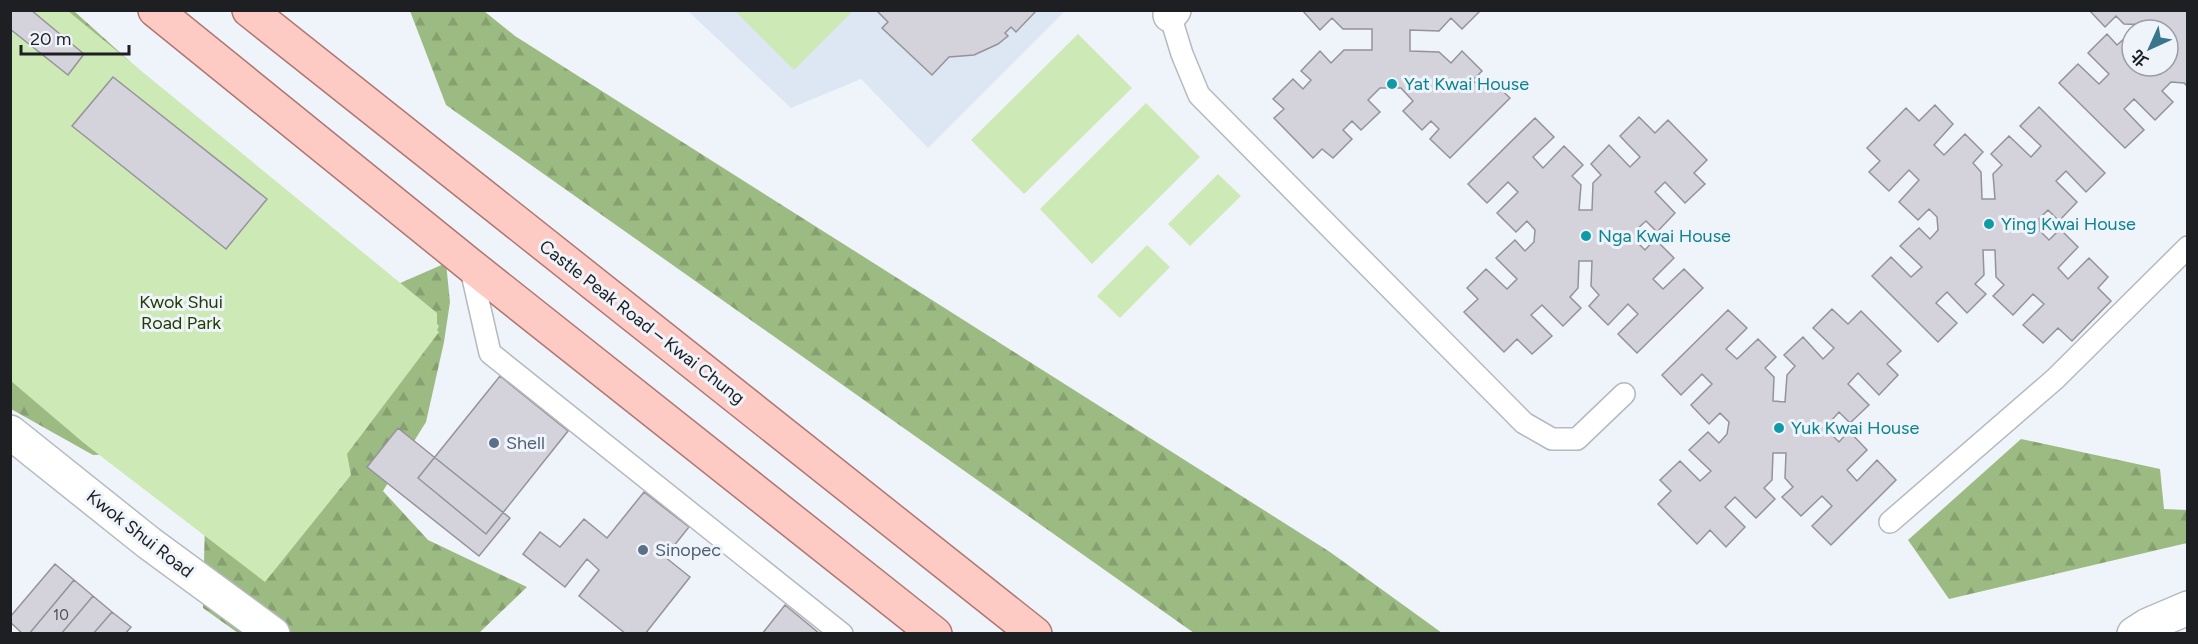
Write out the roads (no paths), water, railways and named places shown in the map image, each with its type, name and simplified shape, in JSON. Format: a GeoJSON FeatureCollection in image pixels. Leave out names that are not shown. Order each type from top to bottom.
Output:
{"type":"FeatureCollection","features":[{"type":"Feature","properties":{"kind":"main road"},"geometry":{"type":"LineString","coordinates":[[155,10],[470,265],[935,633]]}},
{"type":"Feature","properties":{"kind":"main road","name":"Castle Peak Road – Kwai Chung"},"geometry":{"type":"LineString","coordinates":[[249,10],[1035,633]]}},
{"type":"Feature","properties":{"kind":"street","name":"Kwok Shui Road"},"geometry":{"type":"LineString","coordinates":[[10,432],[149,543],[273,633]]}},
{"type":"Feature","properties":{"kind":"street"},"geometry":{"type":"LineString","coordinates":[[2134,633],[2187,608]]}},
{"type":"Feature","properties":{"kind":"lane"},"geometry":{"type":"LineString","coordinates":[[1172,13],[1182,54],[1199,95],[1524,423],[1552,439],[1577,439],[1624,394]]}},
{"type":"Feature","properties":{"kind":"lane"},"geometry":{"type":"LineString","coordinates":[[1890,522],[2055,379],[2187,247]]}},
{"type":"Feature","properties":{"kind":"lane"},"geometry":{"type":"LineString","coordinates":[[470,265],[490,353],[842,633]]}},
{"type":"Feature","properties":{"kind":"place","name":"Yat Kwai House"},"geometry":{"type":"Point","coordinates":[1392,84]}},
{"type":"Feature","properties":{"kind":"place","name":"Ying Kwai House"},"geometry":{"type":"Point","coordinates":[1989,224]}},
{"type":"Feature","properties":{"kind":"place","name":"Nga Kwai House"},"geometry":{"type":"Point","coordinates":[1586,236]}},
{"type":"Feature","properties":{"kind":"place","name":"Yuk Kwai House"},"geometry":{"type":"Point","coordinates":[1779,428]}},
{"type":"Feature","properties":{"kind":"place","name":"Shell"},"geometry":{"type":"Point","coordinates":[494,443]}},
{"type":"Feature","properties":{"kind":"place","name":"Sinopec"},"geometry":{"type":"Point","coordinates":[643,550]}},
{"type":"Feature","properties":{"kind":"park label","name":"Kwok Shui Road Park"},"geometry":{"type":"Point","coordinates":[181,312]}}]}
